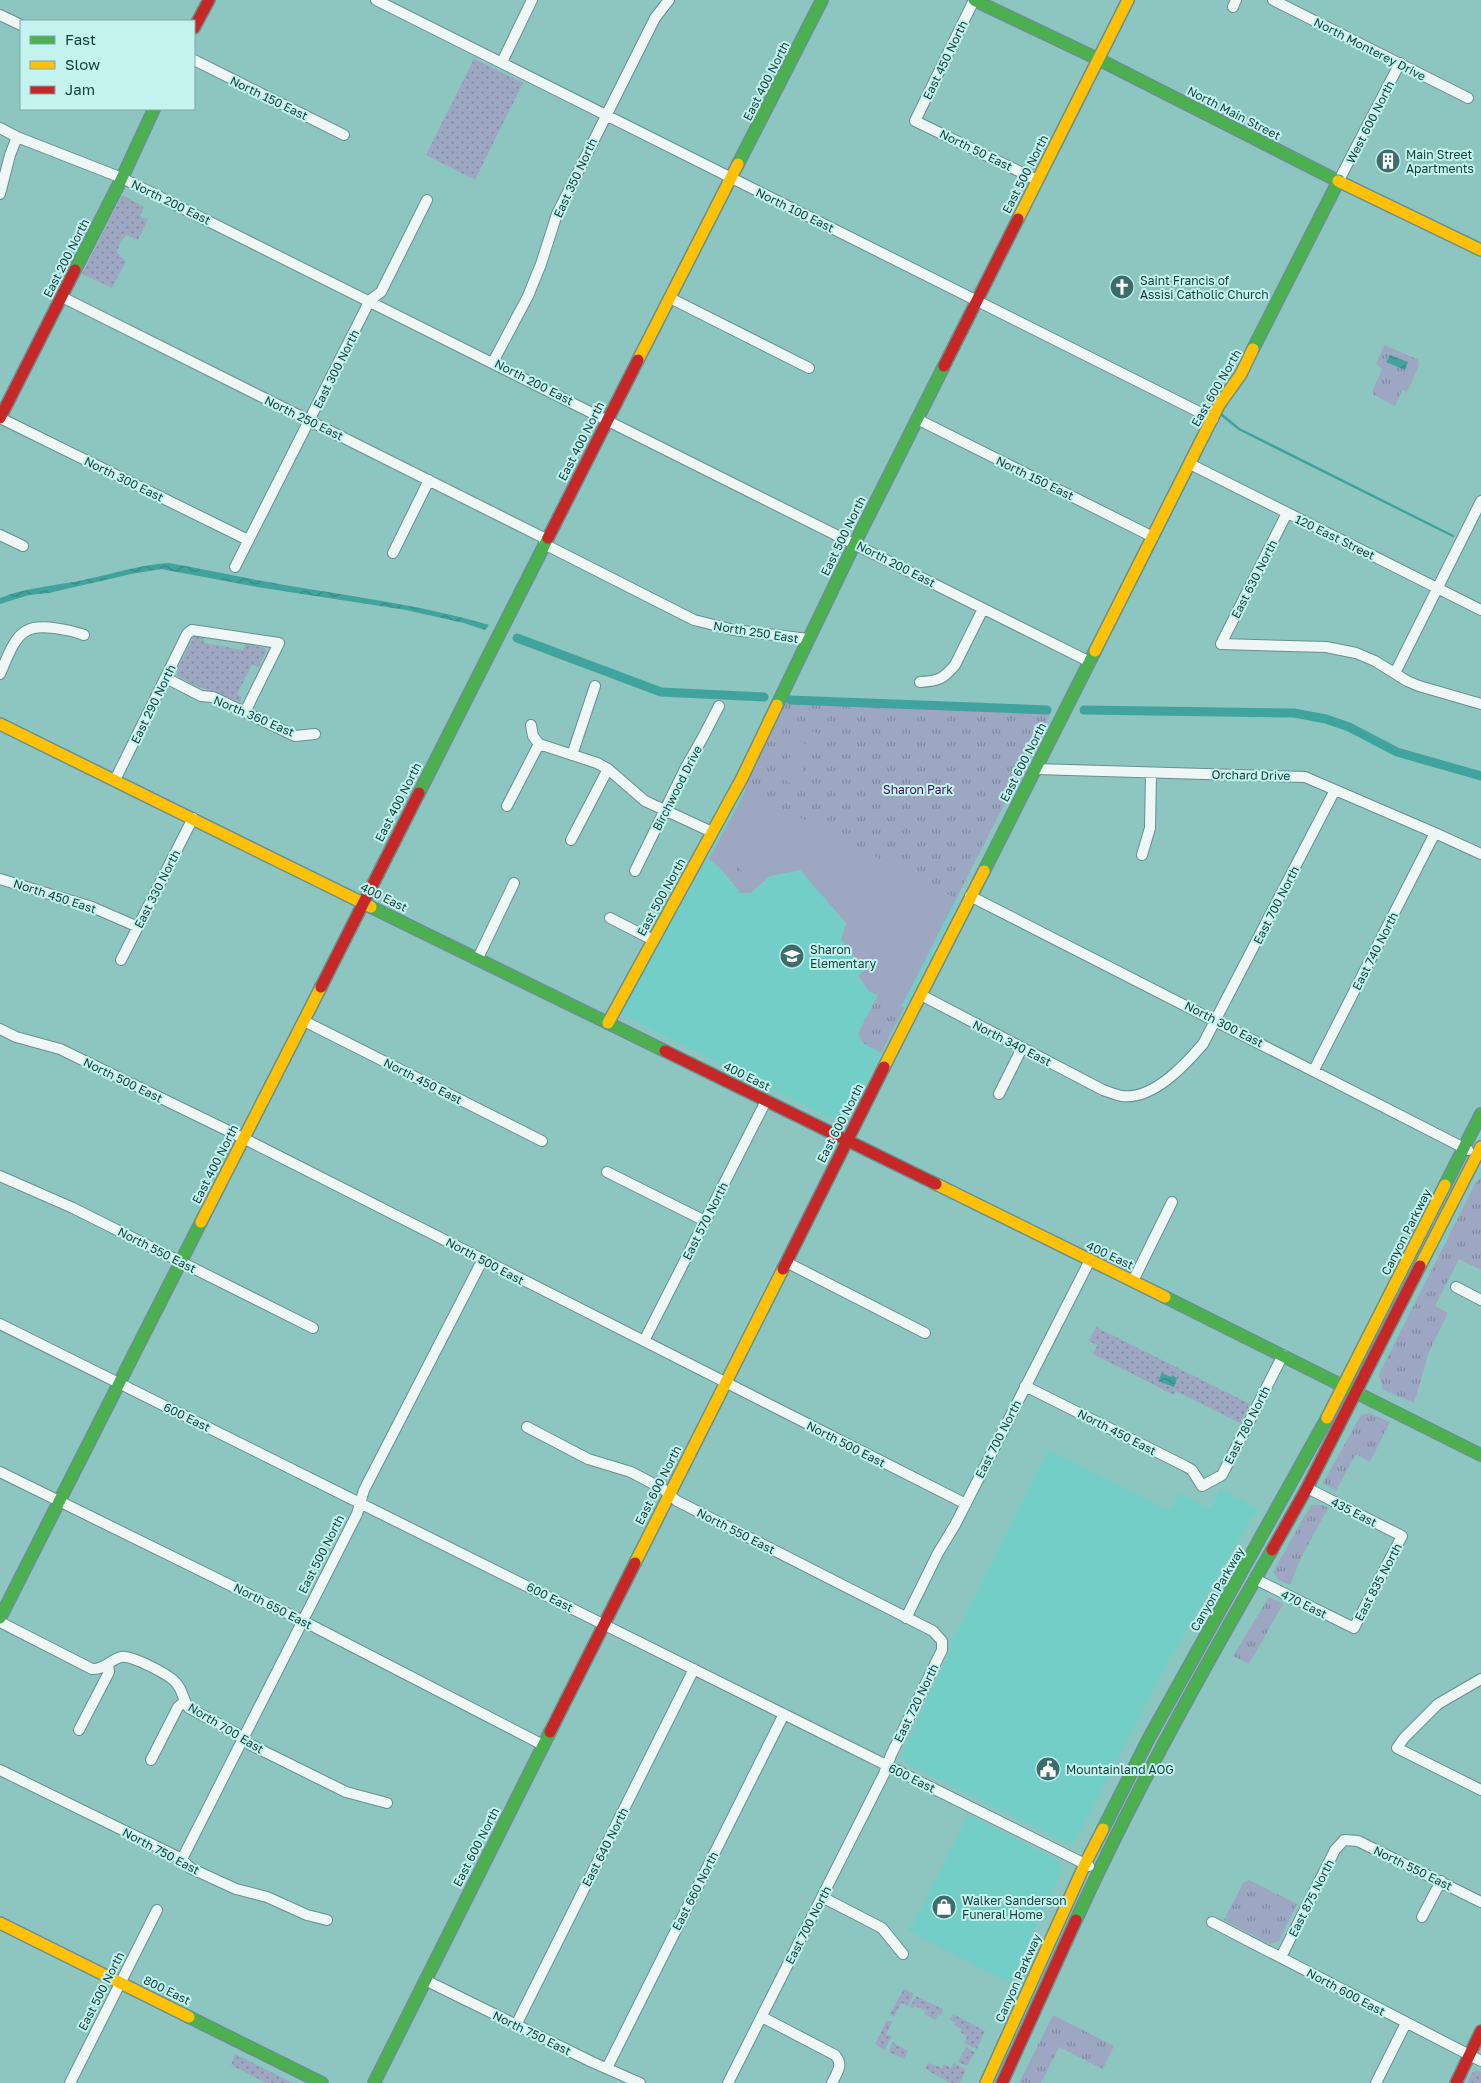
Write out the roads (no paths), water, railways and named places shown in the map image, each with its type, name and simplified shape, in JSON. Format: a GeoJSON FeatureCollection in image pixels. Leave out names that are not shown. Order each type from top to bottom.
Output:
{"type":"FeatureCollection","features":[{"type":"Feature","properties":{"kind":"main road"},"geometry":{"type":"LineString","coordinates":[[195,26],[209,0]]}},
{"type":"Feature","properties":{"kind":"main road","name":"East 400 North"},"geometry":{"type":"LineString","coordinates":[[0,1620],[607,419],[822,0]]}},
{"type":"Feature","properties":{"kind":"main road","name":"North Main Street"},"geometry":{"type":"LineString","coordinates":[[974,0],[1098,58],[1260,142],[1481,250]]}},
{"type":"Feature","properties":{"kind":"main road","name":"East 500 North"},"geometry":{"type":"LineString","coordinates":[[608,1023],[742,778],[855,543],[1128,0]]}},
{"type":"Feature","properties":{"kind":"main road","name":"East 200 North"},"geometry":{"type":"LineString","coordinates":[[0,418],[122,178],[154,110]]}},
{"type":"Feature","properties":{"kind":"main road","name":"East 600 North"},"geometry":{"type":"LineString","coordinates":[[374,2083],[970,896],[1220,405],[1242,374],[1339,180]]}},
{"type":"Feature","properties":{"kind":"main road","name":"400 East"},"geometry":{"type":"LineString","coordinates":[[0,724],[1284,1355],[1481,1455]]}},
{"type":"Feature","properties":{"kind":"main road","name":"Canyon Parkway"},"geometry":{"type":"LineString","coordinates":[[986,2083],[1085,1864],[1176,1687],[1280,1506],[1344,1385],[1481,1114]]}},
{"type":"Feature","properties":{"kind":"main road"},"geometry":{"type":"LineString","coordinates":[[1002,2083],[1098,1870],[1176,1718],[1307,1488],[1479,1151]]}},
{"type":"Feature","properties":{"kind":"main road","name":"800 East"},"geometry":{"type":"LineString","coordinates":[[0,1923],[322,2083]]}},
{"type":"Feature","properties":{"kind":"main road"},"geometry":{"type":"LineString","coordinates":[[1456,2083],[1481,2031]]}},
{"type":"Feature","properties":{"kind":"street","name":"North 100 East"},"geometry":{"type":"LineString","coordinates":[[376,0],[1213,419]]}},
{"type":"Feature","properties":{"kind":"street"},"geometry":{"type":"LineString","coordinates":[[502,62],[532,0]]}},
{"type":"Feature","properties":{"kind":"street","name":"East 350 North"},"geometry":{"type":"LineString","coordinates":[[493,362],[528,296],[541,264],[557,214],[655,18],[669,0]]}},
{"type":"Feature","properties":{"kind":"street","name":"East 450 North"},"geometry":{"type":"LineString","coordinates":[[915,121],[974,0]]}},
{"type":"Feature","properties":{"kind":"street","name":"North Monterey Drive"},"geometry":{"type":"LineString","coordinates":[[1273,0],[1468,98]]}},
{"type":"Feature","properties":{"kind":"street"},"geometry":{"type":"LineString","coordinates":[[0,15],[20,25]]}},
{"type":"Feature","properties":{"kind":"street","name":"North 150 East"},"geometry":{"type":"LineString","coordinates":[[195,60],[344,135]]}},
{"type":"Feature","properties":{"kind":"street","name":"West 600 North"},"geometry":{"type":"LineString","coordinates":[[1339,180],[1400,63]]}},
{"type":"Feature","properties":{"kind":"street","name":"North 50 East"},"geometry":{"type":"LineString","coordinates":[[915,121],[1037,180]]}},
{"type":"Feature","properties":{"kind":"street","name":"North 200 East"},"geometry":{"type":"LineString","coordinates":[[0,128],[18,137],[122,178],[370,300],[1090,662]]}},
{"type":"Feature","properties":{"kind":"street"},"geometry":{"type":"LineString","coordinates":[[0,194],[10,155],[18,137]]}},
{"type":"Feature","properties":{"kind":"street","name":"East 300 North"},"geometry":{"type":"LineString","coordinates":[[235,567],[370,300],[381,292],[427,200]]}},
{"type":"Feature","properties":{"kind":"street","name":"North 250 East"},"geometry":{"type":"LineString","coordinates":[[62,297],[429,480],[694,620],[734,630],[808,639]]}},
{"type":"Feature","properties":{"kind":"street"},"geometry":{"type":"LineString","coordinates":[[670,298],[809,368]]}},
{"type":"Feature","properties":{"kind":"street","name":"North 300 East"},"geometry":{"type":"LineString","coordinates":[[0,418],[248,540]]}},
{"type":"Feature","properties":{"kind":"street","name":"North 150 East"},"geometry":{"type":"LineString","coordinates":[[917,420],[1153,537]]}},
{"type":"Feature","properties":{"kind":"street","name":"120 East Street"},"geometry":{"type":"LineString","coordinates":[[1190,464],[1481,610]]}},
{"type":"Feature","properties":{"kind":"street"},"geometry":{"type":"LineString","coordinates":[[393,552],[429,480]]}},
{"type":"Feature","properties":{"kind":"street"},"geometry":{"type":"LineString","coordinates":[[1481,501],[1395,673],[1419,686],[1481,704]]}},
{"type":"Feature","properties":{"kind":"street","name":"East 630 North"},"geometry":{"type":"LineString","coordinates":[[1287,514],[1222,644],[1333,648],[1356,653],[1375,661],[1395,673]]}},
{"type":"Feature","properties":{"kind":"street"},"geometry":{"type":"LineString","coordinates":[[0,535],[23,546]]}},
{"type":"Feature","properties":{"kind":"street"},"geometry":{"type":"LineString","coordinates":[[920,682],[938,681],[949,672],[955,665],[983,609]]}},
{"type":"Feature","properties":{"kind":"street"},"geometry":{"type":"LineString","coordinates":[[0,674],[15,645],[26,631],[39,628],[53,628],[84,635]]}},
{"type":"Feature","properties":{"kind":"street","name":"East 290 North"},"geometry":{"type":"LineString","coordinates":[[115,780],[187,634],[192,630],[279,643],[245,712]]}},
{"type":"Feature","properties":{"kind":"street","name":"North 360 East"},"geometry":{"type":"LineString","coordinates":[[166,678],[201,696],[213,698],[295,736],[315,734]]}},
{"type":"Feature","properties":{"kind":"street"},"geometry":{"type":"LineString","coordinates":[[572,755],[595,686]]}},
{"type":"Feature","properties":{"kind":"street","name":"Birchwood Drive"},"geometry":{"type":"LineString","coordinates":[[635,870],[686,766],[719,706]]}},
{"type":"Feature","properties":{"kind":"street"},"geometry":{"type":"LineString","coordinates":[[530,725],[533,736],[539,744],[597,763],[608,769],[638,796],[665,811],[712,832]]}},
{"type":"Feature","properties":{"kind":"street"},"geometry":{"type":"LineString","coordinates":[[507,806],[539,744]]}},
{"type":"Feature","properties":{"kind":"street","name":"Orchard Drive"},"geometry":{"type":"LineString","coordinates":[[1035,768],[1294,776],[1316,781],[1435,832],[1481,854]]}},
{"type":"Feature","properties":{"kind":"street"},"geometry":{"type":"LineString","coordinates":[[571,840],[608,769]]}},
{"type":"Feature","properties":{"kind":"street"},"geometry":{"type":"LineString","coordinates":[[1142,855],[1150,828],[1151,773]]}},
{"type":"Feature","properties":{"kind":"street","name":"East 700 North"},"geometry":{"type":"LineString","coordinates":[[1103,1090],[1122,1096],[1140,1095],[1155,1088],[1189,1061],[1203,1044],[1335,790]]}},
{"type":"Feature","properties":{"kind":"street","name":"East 330 North"},"geometry":{"type":"LineString","coordinates":[[121,960],[193,818]]}},
{"type":"Feature","properties":{"kind":"street","name":"East 740 North"},"geometry":{"type":"LineString","coordinates":[[1314,1070],[1435,832]]}},
{"type":"Feature","properties":{"kind":"street","name":"North 450 East"},"geometry":{"type":"LineString","coordinates":[[0,879],[92,907],[138,927]]}},
{"type":"Feature","properties":{"kind":"street"},"geometry":{"type":"LineString","coordinates":[[478,958],[514,883]]}},
{"type":"Feature","properties":{"kind":"street","name":"North 300 East"},"geometry":{"type":"LineString","coordinates":[[970,896],[1464,1148],[1479,1151]]}},
{"type":"Feature","properties":{"kind":"street"},"geometry":{"type":"LineString","coordinates":[[610,918],[653,940]]}},
{"type":"Feature","properties":{"kind":"street","name":"North 340 East"},"geometry":{"type":"LineString","coordinates":[[920,995],[1103,1090]]}},
{"type":"Feature","properties":{"kind":"street","name":"North 450 East"},"geometry":{"type":"LineString","coordinates":[[304,1021],[542,1141]]}},
{"type":"Feature","properties":{"kind":"street","name":"North 500 East"},"geometry":{"type":"LineString","coordinates":[[0,1029],[17,1037],[60,1049],[243,1138],[471,1252],[482,1261],[644,1340],[966,1504]]}},
{"type":"Feature","properties":{"kind":"street"},"geometry":{"type":"LineString","coordinates":[[999,1094],[1022,1048]]}},
{"type":"Feature","properties":{"kind":"street","name":"East 570 North"},"geometry":{"type":"LineString","coordinates":[[644,1340],[766,1100]]}},
{"type":"Feature","properties":{"kind":"street"},"geometry":{"type":"LineString","coordinates":[[607,1172],[704,1221]]}},
{"type":"Feature","properties":{"kind":"street","name":"North 550 East"},"geometry":{"type":"LineString","coordinates":[[0,1176],[48,1196],[313,1328]]}},
{"type":"Feature","properties":{"kind":"street"},"geometry":{"type":"LineString","coordinates":[[1133,1281],[1172,1202]]}},
{"type":"Feature","properties":{"kind":"street","name":"East 700 North"},"geometry":{"type":"LineString","coordinates":[[906,1618],[1090,1260]]}},
{"type":"Feature","properties":{"kind":"street","name":"East 500 North"},"geometry":{"type":"LineString","coordinates":[[182,1859],[357,1514],[367,1484],[482,1261]]}},
{"type":"Feature","properties":{"kind":"street"},"geometry":{"type":"LineString","coordinates":[[786,1262],[925,1333]]}},
{"type":"Feature","properties":{"kind":"street"},"geometry":{"type":"LineString","coordinates":[[1456,1287],[1481,1300]]}},
{"type":"Feature","properties":{"kind":"street","name":"600 East"},"geometry":{"type":"LineString","coordinates":[[0,1324],[1098,1870]]}},
{"type":"Feature","properties":{"kind":"street","name":"East 780 North"},"geometry":{"type":"LineString","coordinates":[[1202,1486],[1222,1475],[1284,1355]]}},
{"type":"Feature","properties":{"kind":"street","name":"North 450 East"},"geometry":{"type":"LineString","coordinates":[[1025,1386],[1185,1466],[1192,1470],[1202,1486]]}},
{"type":"Feature","properties":{"kind":"street","name":"North 550 East"},"geometry":{"type":"LineString","coordinates":[[527,1427],[588,1459],[632,1472],[664,1489],[676,1501],[938,1634],[942,1640]]}},
{"type":"Feature","properties":{"kind":"street","name":"North 650 East"},"geometry":{"type":"LineString","coordinates":[[0,1472],[303,1621],[543,1745]]}},
{"type":"Feature","properties":{"kind":"street","name":"435 East"},"geometry":{"type":"LineString","coordinates":[[1307,1488],[1402,1536]]}},
{"type":"Feature","properties":{"kind":"street","name":"East 835 North"},"geometry":{"type":"LineString","coordinates":[[1354,1628],[1402,1536]]}},
{"type":"Feature","properties":{"kind":"street","name":"470 East"},"geometry":{"type":"LineString","coordinates":[[1255,1579],[1354,1628]]}},
{"type":"Feature","properties":{"kind":"street","name":"North 700 East"},"geometry":{"type":"LineString","coordinates":[[0,1620],[92,1669],[102,1668],[119,1658],[130,1657],[158,1670],[175,1681],[184,1702],[189,1708],[236,1733],[249,1744],[346,1792],[388,1803]]}},
{"type":"Feature","properties":{"kind":"street","name":"East 720 North"},"geometry":{"type":"LineString","coordinates":[[887,1766],[942,1650],[942,1640]]}},
{"type":"Feature","properties":{"kind":"street"},"geometry":{"type":"LineString","coordinates":[[79,1730],[109,1672],[108,1664]]}},
{"type":"Feature","properties":{"kind":"street","name":"East 640 North"},"geometry":{"type":"LineString","coordinates":[[516,2025],[694,1669]]}},
{"type":"Feature","properties":{"kind":"street"},"geometry":{"type":"LineString","coordinates":[[1481,1678],[1438,1704],[1404,1738],[1397,1748],[1481,1790]]}},
{"type":"Feature","properties":{"kind":"street"},"geometry":{"type":"LineString","coordinates":[[151,1760],[178,1707],[184,1702]]}},
{"type":"Feature","properties":{"kind":"street","name":"East 660 North"},"geometry":{"type":"LineString","coordinates":[[606,2068],[784,1714]]}},
{"type":"Feature","properties":{"kind":"street","name":"East 700 North"},"geometry":{"type":"LineString","coordinates":[[728,2083],[887,1766]]}},
{"type":"Feature","properties":{"kind":"street","name":"North 750 East"},"geometry":{"type":"LineString","coordinates":[[0,1770],[182,1859],[190,1868],[236,1889],[267,1897],[307,1915],[327,1920]]}},
{"type":"Feature","properties":{"kind":"street","name":"North 550 East"},"geometry":{"type":"LineString","coordinates":[[1344,1840],[1358,1840],[1481,1902]]}},
{"type":"Feature","properties":{"kind":"street","name":"East 875 North"},"geometry":{"type":"LineString","coordinates":[[1281,1957],[1335,1850],[1344,1840]]}},
{"type":"Feature","properties":{"kind":"street"},"geometry":{"type":"LineString","coordinates":[[1422,1917],[1441,1881]]}},
{"type":"Feature","properties":{"kind":"street"},"geometry":{"type":"LineString","coordinates":[[822,1897],[882,1928],[903,1954]]}},
{"type":"Feature","properties":{"kind":"street","name":"East 500 North"},"geometry":{"type":"LineString","coordinates":[[70,2083],[157,1910]]}},
{"type":"Feature","properties":{"kind":"street","name":"North 600 East"},"geometry":{"type":"LineString","coordinates":[[1212,1922],[1481,2061]]}},
{"type":"Feature","properties":{"kind":"street","name":"North 750 East"},"geometry":{"type":"LineString","coordinates":[[425,1980],[640,2083]]}},
{"type":"Feature","properties":{"kind":"street"},"geometry":{"type":"LineString","coordinates":[[762,2017],[835,2055],[840,2066],[832,2083]]}},
{"type":"Feature","properties":{"kind":"street"},"geometry":{"type":"LineString","coordinates":[[1376,2083],[1406,2023]]}},
{"type":"Feature","properties":{"kind":"water"},"geometry":{"type":"Polygon","coordinates":[[[1390,355],[1408,362],[1405,370],[1386,362],[1390,355]]]}},
{"type":"Feature","properties":{"kind":"water"},"geometry":{"type":"Polygon","coordinates":[[[169,563],[436,611],[489,625],[485,630],[464,623],[406,610],[257,587],[161,569],[49,593],[29,595],[0,604],[0,598],[19,592],[79,581],[123,570],[169,563]]]}},
{"type":"Feature","properties":{"kind":"water"},"geometry":{"type":"Polygon","coordinates":[[[1162,1373],[1171,1377],[1173,1375],[1177,1379],[1174,1387],[1158,1381],[1162,1373]]]}},
{"type":"Feature","properties":{"kind":"waterway"},"geometry":{"type":"LineString","coordinates":[[1222,415],[1239,429],[1453,536]]}},
{"type":"Feature","properties":{"kind":"waterway"},"geometry":{"type":"LineString","coordinates":[[517,638],[661,692],[764,697]]}},
{"type":"Feature","properties":{"kind":"waterway"},"geometry":{"type":"LineString","coordinates":[[790,700],[1047,710]]}},
{"type":"Feature","properties":{"kind":"waterway"},"geometry":{"type":"LineString","coordinates":[[1084,710],[1294,713],[1326,719],[1349,727],[1397,752],[1481,776]]}},
{"type":"Feature","properties":{"kind":"place","name":"Main Street Apartments"},"geometry":{"type":"Point","coordinates":[1388,161]}},
{"type":"Feature","properties":{"kind":"place","name":"Saint Francis of Assisi Catholic Church"},"geometry":{"type":"Point","coordinates":[1122,287]}},
{"type":"Feature","properties":{"kind":"place","name":"Sharon Elementary"},"geometry":{"type":"Point","coordinates":[792,956]}},
{"type":"Feature","properties":{"kind":"place","name":"Mountainland AOG"},"geometry":{"type":"Point","coordinates":[1048,1769]}},
{"type":"Feature","properties":{"kind":"place","name":"Walker Sanderson Funeral Home"},"geometry":{"type":"Point","coordinates":[944,1907]}},
{"type":"Feature","properties":{"kind":"park label","name":"Sharon Park"},"geometry":{"type":"Point","coordinates":[918,789]}}]}
